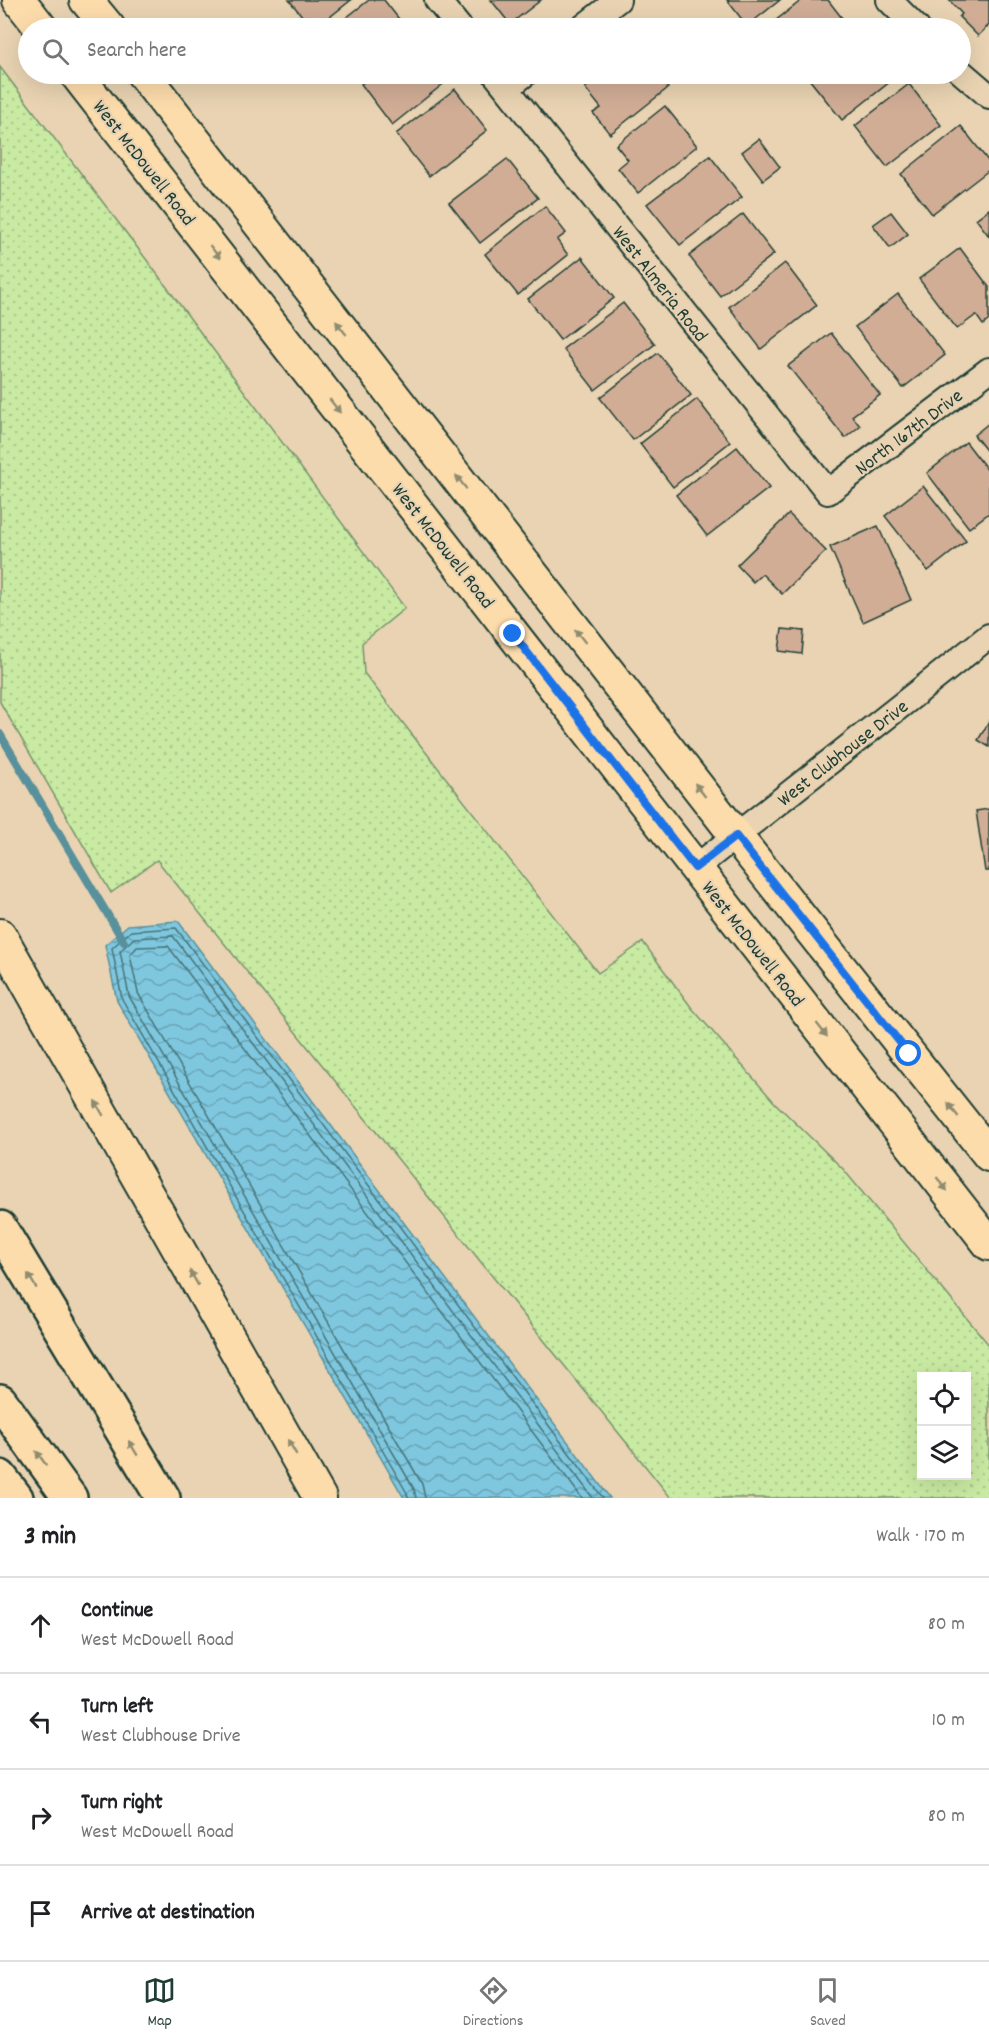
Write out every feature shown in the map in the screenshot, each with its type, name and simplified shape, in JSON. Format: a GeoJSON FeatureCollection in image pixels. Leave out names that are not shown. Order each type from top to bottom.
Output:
{"type":"FeatureCollection","features":[{"type":"Feature","properties":{"kind":"highway"},"geometry":{"type":"LineString","coordinates":[[0,1228],[163,1498]]}},
{"type":"Feature","properties":{"kind":"highway"},"geometry":{"type":"LineString","coordinates":[[0,1401],[70,1498]]}},
{"type":"Feature","properties":{"kind":"highway"},"geometry":{"type":"LineString","coordinates":[[0,1477],[16,1498]]}},
{"type":"Feature","properties":{"kind":"main road"},"geometry":{"type":"LineString","coordinates":[[19,0],[33,18]]}},
{"type":"Feature","properties":{"kind":"main road"},"geometry":{"type":"LineString","coordinates":[[86,0],[100,18]]}},
{"type":"Feature","properties":{"kind":"main road","name":"West McDowell Road"},"geometry":{"type":"LineString","coordinates":[[84,84],[989,1244]]}},
{"type":"Feature","properties":{"kind":"main road"},"geometry":{"type":"LineString","coordinates":[[151,84],[736,836],[989,1155]]}},
{"type":"Feature","properties":{"kind":"main road"},"geometry":{"type":"LineString","coordinates":[[0,935],[320,1498]]}},
{"type":"Feature","properties":{"kind":"street"},"geometry":{"type":"LineString","coordinates":[[437,0],[452,18]]}},
{"type":"Feature","properties":{"kind":"street"},"geometry":{"type":"LineString","coordinates":[[595,18],[618,0]]}},
{"type":"Feature","properties":{"kind":"street"},"geometry":{"type":"LineString","coordinates":[[889,0],[907,18]]}},
{"type":"Feature","properties":{"kind":"street"},"geometry":{"type":"LineString","coordinates":[[971,80],[989,96]]}},
{"type":"Feature","properties":{"kind":"street","name":"West Almeria Road"},"geometry":{"type":"LineString","coordinates":[[514,84],[828,492]]}},
{"type":"Feature","properties":{"kind":"street","name":"North 167th Drive"},"geometry":{"type":"LineString","coordinates":[[828,492],[989,370]]}},
{"type":"Feature","properties":{"kind":"street","name":"West Clubhouse Drive"},"geometry":{"type":"LineString","coordinates":[[695,868],[989,636]]}},
{"type":"Feature","properties":{"kind":"green space"},"geometry":{"type":"Polygon","coordinates":[[[0,67],[146,259],[405,608],[362,643],[364,673],[598,973],[643,942],[691,1007],[775,1103],[843,1169],[989,1345],[989,1498],[671,1498],[157,860],[111,893],[0,702],[0,67]]]}},
{"type":"Feature","properties":{"kind":"water"},"geometry":{"type":"Polygon","coordinates":[[[178,921],[610,1498],[404,1498],[117,1001],[105,945],[128,925],[178,921]]]}},
{"type":"Feature","properties":{"kind":"building"},"geometry":{"type":"Polygon","coordinates":[[[289,0],[351,0],[328,18],[304,18],[289,0]]]}},
{"type":"Feature","properties":{"kind":"building"},"geometry":{"type":"Polygon","coordinates":[[[369,0],[384,0],[398,18],[346,18],[369,0]]]}},
{"type":"Feature","properties":{"kind":"building"},"geometry":{"type":"Polygon","coordinates":[[[491,0],[541,0],[518,18],[505,18],[491,0]]]}},
{"type":"Feature","properties":{"kind":"building"},"geometry":{"type":"Polygon","coordinates":[[[727,0],[780,0],[757,18],[741,18],[727,0]]]}},
{"type":"Feature","properties":{"kind":"building"},"geometry":{"type":"Polygon","coordinates":[[[802,0],[828,0],[842,18],[779,18],[802,0]]]}},
{"type":"Feature","properties":{"kind":"building"},"geometry":{"type":"Polygon","coordinates":[[[949,0],[989,0],[989,25],[978,36],[971,29],[971,18],[960,18],[962,14],[949,0]]]}},
{"type":"Feature","properties":{"kind":"building"},"geometry":{"type":"Polygon","coordinates":[[[361,84],[443,84],[392,125],[361,84]]]}},
{"type":"Feature","properties":{"kind":"building"},"geometry":{"type":"Polygon","coordinates":[[[590,84],[665,84],[668,88],[610,134],[593,113],[601,108],[585,88],[590,84]]]}},
{"type":"Feature","properties":{"kind":"building"},"geometry":{"type":"Polygon","coordinates":[[[813,84],[887,84],[842,120],[813,84]]]}},
{"type":"Feature","properties":{"kind":"building"},"geometry":{"type":"Polygon","coordinates":[[[909,84],[941,125],[887,167],[855,126],[909,84]]]}},
{"type":"Feature","properties":{"kind":"building"},"geometry":{"type":"Polygon","coordinates":[[[455,89],[487,130],[429,176],[396,134],[455,89]]]}},
{"type":"Feature","properties":{"kind":"building"},"geometry":{"type":"Polygon","coordinates":[[[665,106],[697,146],[638,193],[618,168],[628,160],[616,145],[665,106]]]}},
{"type":"Feature","properties":{"kind":"building"},"geometry":{"type":"Polygon","coordinates":[[[961,126],[989,162],[989,170],[932,214],[901,174],[961,126]]]}},
{"type":"Feature","properties":{"kind":"building"},"geometry":{"type":"Polygon","coordinates":[[[759,139],[780,167],[763,180],[742,152],[759,139]]]}},
{"type":"Feature","properties":{"kind":"building"},"geometry":{"type":"Polygon","coordinates":[[[710,156],[742,197],[680,245],[647,204],[710,156]]]}},
{"type":"Feature","properties":{"kind":"building"},"geometry":{"type":"Polygon","coordinates":[[[507,159],[538,198],[480,243],[449,203],[507,159]]]}},
{"type":"Feature","properties":{"kind":"building"},"geometry":{"type":"Polygon","coordinates":[[[545,206],[566,233],[557,240],[568,255],[518,295],[485,254],[545,206]]]}},
{"type":"Feature","properties":{"kind":"building"},"geometry":{"type":"Polygon","coordinates":[[[989,209],[989,236],[976,219],[989,209]]]}},
{"type":"Feature","properties":{"kind":"building"},"geometry":{"type":"Polygon","coordinates":[[[891,212],[908,234],[890,248],[873,225],[891,212]]]}},
{"type":"Feature","properties":{"kind":"building"},"geometry":{"type":"Polygon","coordinates":[[[743,214],[774,254],[720,296],[689,256],[743,214]]]}},
{"type":"Feature","properties":{"kind":"building"},"geometry":{"type":"Polygon","coordinates":[[[960,248],[989,287],[989,320],[983,325],[976,315],[957,329],[919,279],[960,248]]]}},
{"type":"Feature","properties":{"kind":"building"},"geometry":{"type":"Polygon","coordinates":[[[582,257],[614,298],[560,340],[528,299],[582,257]]]}},
{"type":"Feature","properties":{"kind":"building"},"geometry":{"type":"Polygon","coordinates":[[[785,263],[817,305],[761,349],[729,307],[785,263]]]}},
{"type":"Feature","properties":{"kind":"building"},"geometry":{"type":"Polygon","coordinates":[[[898,294],[945,355],[903,388],[855,327],[898,294]]]}},
{"type":"Feature","properties":{"kind":"building"},"geometry":{"type":"Polygon","coordinates":[[[623,303],[655,344],[595,390],[563,349],[623,303]]]}},
{"type":"Feature","properties":{"kind":"building"},"geometry":{"type":"Polygon","coordinates":[[[831,333],[880,395],[852,416],[860,426],[845,438],[788,366],[831,333]]]}},
{"type":"Feature","properties":{"kind":"building"},"geometry":{"type":"Polygon","coordinates":[[[658,353],[691,395],[633,440],[600,398],[658,353]]]}},
{"type":"Feature","properties":{"kind":"building"},"geometry":{"type":"Polygon","coordinates":[[[697,399],[730,442],[673,487],[640,444],[697,399]]]}},
{"type":"Feature","properties":{"kind":"building"},"geometry":{"type":"Polygon","coordinates":[[[989,423],[989,454],[974,435],[989,423]]]}},
{"type":"Feature","properties":{"kind":"building"},"geometry":{"type":"Polygon","coordinates":[[[966,442],[989,472],[989,513],[969,528],[927,473],[966,442]]]}},
{"type":"Feature","properties":{"kind":"building"},"geometry":{"type":"Polygon","coordinates":[[[737,447],[769,488],[707,536],[676,495],[737,447]]]}},
{"type":"Feature","properties":{"kind":"building"},"geometry":{"type":"Polygon","coordinates":[[[923,486],[966,541],[928,571],[885,516],[923,486]]]}},
{"type":"Feature","properties":{"kind":"building"},"geometry":{"type":"Polygon","coordinates":[[[789,514],[826,551],[782,594],[762,574],[753,582],[737,565],[789,514]]]}},
{"type":"Feature","properties":{"kind":"building"},"geometry":{"type":"Polygon","coordinates":[[[878,526],[911,600],[863,622],[830,547],[878,526]]]}},
{"type":"Feature","properties":{"kind":"building"},"geometry":{"type":"Polygon","coordinates":[[[782,629],[804,631],[802,654],[779,651],[782,629]]]}},
{"type":"Feature","properties":{"kind":"building"},"geometry":{"type":"Polygon","coordinates":[[[989,722],[989,747],[978,740],[989,722]]]}},
{"type":"Feature","properties":{"kind":"building"},"geometry":{"type":"Polygon","coordinates":[[[989,809],[989,871],[985,871],[976,811],[989,809]]]}},
{"type":"Feature","properties":{"kind":"waterway"},"geometry":{"type":"LineString","coordinates":[[0,734],[124,942]]}},
{"type":"Feature","properties":{"kind":"route"},"geometry":{"type":"LineString","coordinates":[[513,634],[695,868],[736,836],[909,1054]]}}]}
